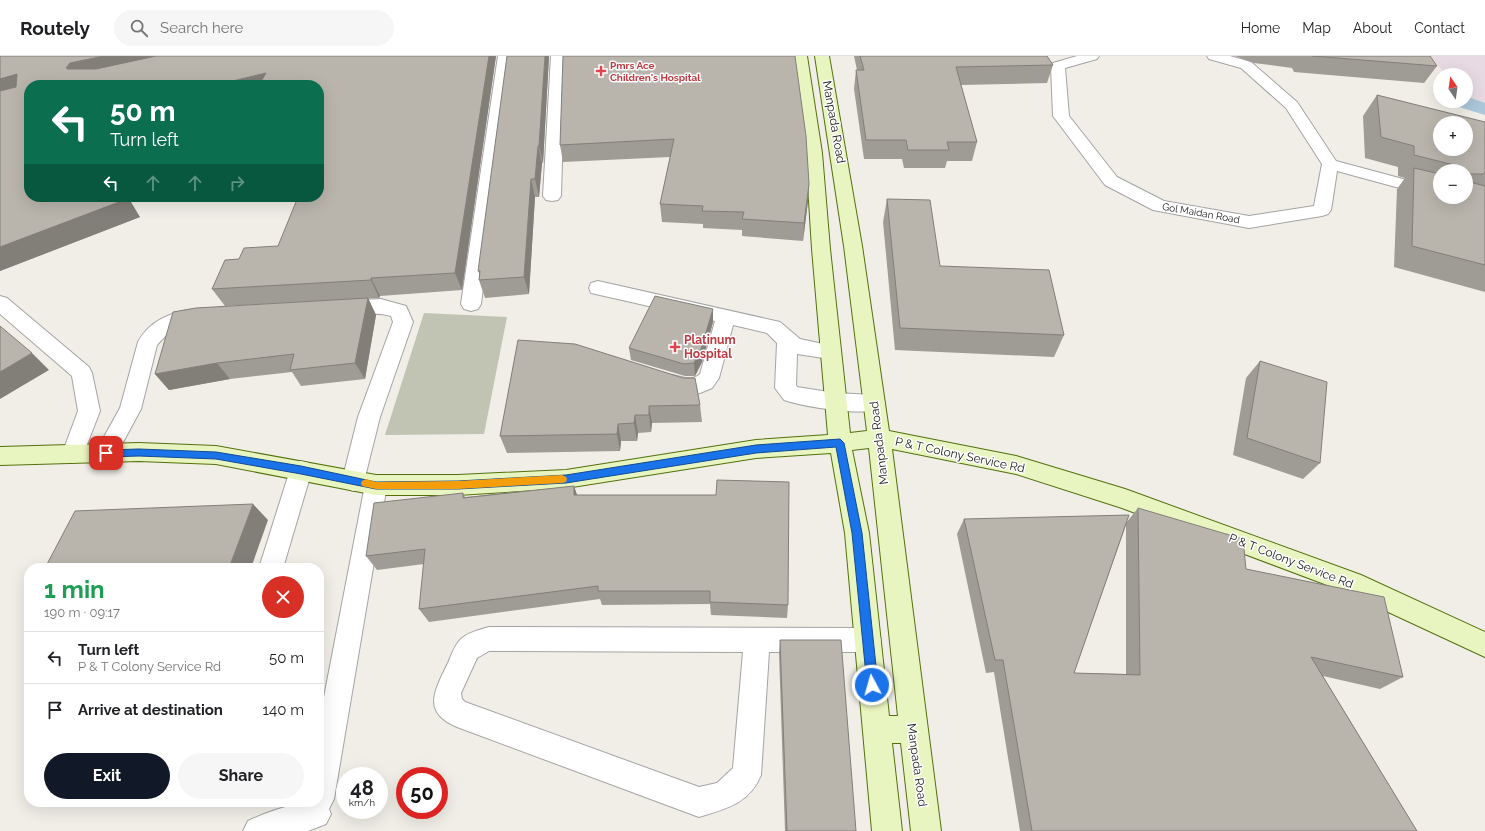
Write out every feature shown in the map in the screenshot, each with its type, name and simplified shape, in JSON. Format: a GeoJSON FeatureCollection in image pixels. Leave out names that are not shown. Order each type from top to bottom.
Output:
{"type":"FeatureCollection","features":[{"type":"Feature","properties":{"kind":"main road","name":"Manpada Road"},"geometry":{"type":"LineString","coordinates":[[800,56],[814,154],[835,401],[840,443],[857,533],[887,831]]}},
{"type":"Feature","properties":{"kind":"main road","name":"Manpada Road"},"geometry":{"type":"LineString","coordinates":[[822,56],[853,249],[879,438],[926,831]]}},
{"type":"Feature","properties":{"kind":"main road"},"geometry":{"type":"LineString","coordinates":[[804,78],[826,78]]}},
{"type":"Feature","properties":{"kind":"main road"},"geometry":{"type":"LineString","coordinates":[[821,249],[853,249]]}},
{"type":"Feature","properties":{"kind":"main road","name":"P & T Colony Service Rd"},"geometry":{"type":"LineString","coordinates":[[0,456],[139,452],[216,455],[364,483],[458,485],[566,479],[756,449],[840,443],[879,438],[1016,464],[1125,499],[1352,583],[1485,645]]}},
{"type":"Feature","properties":{"kind":"main road"},"geometry":{"type":"LineString","coordinates":[[877,730],[913,729]]}},
{"type":"Feature","properties":{"kind":"street"},"geometry":{"type":"LineString","coordinates":[[471,304],[505,56]]}},
{"type":"Feature","properties":{"kind":"street"},"geometry":{"type":"LineString","coordinates":[[552,196],[558,56]]}},
{"type":"Feature","properties":{"kind":"street","name":"Gol Maidan Road"},"geometry":{"type":"LineString","coordinates":[[1092,56],[1058,66],[1061,116],[1111,181],[1159,206],[1249,222],[1322,210],[1330,164]]}},
{"type":"Feature","properties":{"kind":"street"},"geometry":{"type":"LineString","coordinates":[[1214,56],[1246,66],[1292,105],[1330,164],[1433,192]]}},
{"type":"Feature","properties":{"kind":"street"},"geometry":{"type":"LineString","coordinates":[[598,288],[774,327],[787,341],[795,346],[830,352]]}},
{"type":"Feature","properties":{"kind":"street"},"geometry":{"type":"LineString","coordinates":[[0,303],[82,373],[89,410],[74,454]]}},
{"type":"Feature","properties":{"kind":"street"},"geometry":{"type":"LineString","coordinates":[[324,735],[328,696],[364,483],[369,417],[403,322],[399,311],[381,306],[326,309]]}},
{"type":"Feature","properties":{"kind":"street"},"geometry":{"type":"LineString","coordinates":[[106,453],[130,409],[148,342],[162,326],[185,317],[216,315]]}},
{"type":"Feature","properties":{"kind":"street"},"geometry":{"type":"LineString","coordinates":[[647,374],[685,386],[696,387],[703,385],[709,378],[726,316]]}},
{"type":"Feature","properties":{"kind":"street"},"geometry":{"type":"LineString","coordinates":[[787,341],[785,388],[788,392],[791,394],[835,401],[874,403]]}},
{"type":"Feature","properties":{"kind":"street"},"geometry":{"type":"LineString","coordinates":[[272,563],[301,470]]}},
{"type":"Feature","properties":{"kind":"street"},"geometry":{"type":"LineString","coordinates":[[757,640],[747,775],[725,795],[699,802],[457,713],[448,706],[448,693],[468,649],[476,643],[489,639],[868,640]]}},
{"type":"Feature","properties":{"kind":"street"},"geometry":{"type":"LineString","coordinates":[[258,831],[316,812]]}},
{"type":"Feature","properties":{"kind":"shaded area"},"geometry":{"type":"Polygon","coordinates":[[[1430,56],[1485,56],[1485,103],[1473,99],[1473,68],[1440,68],[1430,56]]]}},
{"type":"Feature","properties":{"kind":"shaded area"},"geometry":{"type":"Polygon","coordinates":[[[424,313],[507,317],[484,434],[385,435],[424,313]]]}},
{"type":"Feature","properties":{"kind":"water"},"geometry":{"type":"Polygon","coordinates":[[[1473,99],[1485,103],[1485,115],[1462,108],[1473,108],[1473,99]]]}},
{"type":"Feature","properties":{"kind":"building"},"geometry":{"type":"Polygon","coordinates":[[[0,56],[104,56],[70,63],[66,68],[96,69],[156,56],[489,56],[455,273],[371,278],[371,280],[212,289],[225,260],[239,259],[244,248],[278,246],[296,202],[324,202],[324,80],[262,80],[266,73],[237,80],[24,80],[24,202],[119,202],[0,247],[0,91],[16,87],[17,74],[0,79],[0,56]]]}},
{"type":"Feature","properties":{"kind":"building"},"geometry":{"type":"Polygon","coordinates":[[[507,56],[545,56],[539,146],[535,179],[531,179],[524,277],[479,280],[480,271],[478,271],[507,56]]]}},
{"type":"Feature","properties":{"kind":"building"},"geometry":{"type":"Polygon","coordinates":[[[563,56],[795,56],[806,136],[809,184],[804,223],[742,219],[744,212],[702,211],[703,206],[660,204],[674,139],[560,145],[563,56]]]}},
{"type":"Feature","properties":{"kind":"building"},"geometry":{"type":"Polygon","coordinates":[[[860,56],[1047,56],[1053,65],[956,67],[977,142],[947,142],[949,150],[908,150],[906,140],[866,140],[856,70],[864,70],[860,56]]]}},
{"type":"Feature","properties":{"kind":"building"},"geometry":{"type":"Polygon","coordinates":[[[1312,56],[1430,56],[1437,66],[1312,56]]]}},
{"type":"Feature","properties":{"kind":"building"},"geometry":{"type":"Polygon","coordinates":[[[1377,95],[1461,116],[1433,116],[1433,156],[1473,156],[1473,119],[1485,122],[1485,172],[1483,174],[1473,174],[1473,164],[1450,164],[1414,155],[1414,146],[1381,137],[1377,95]]]}},
{"type":"Feature","properties":{"kind":"building"},"geometry":{"type":"Polygon","coordinates":[[[1414,168],[1433,172],[1433,204],[1473,204],[1473,183],[1485,186],[1485,265],[1412,246],[1414,168]]]}},
{"type":"Feature","properties":{"kind":"building"},"geometry":{"type":"Polygon","coordinates":[[[887,199],[930,200],[940,266],[1049,270],[1064,335],[900,328],[887,199]]]}},
{"type":"Feature","properties":{"kind":"building"},"geometry":{"type":"Polygon","coordinates":[[[655,296],[713,309],[701,349],[694,363],[684,364],[629,348],[655,296]]]}},
{"type":"Feature","properties":{"kind":"building"},"geometry":{"type":"Polygon","coordinates":[[[368,298],[355,363],[290,370],[294,354],[217,363],[155,374],[173,312],[196,308],[368,298]]]}},
{"type":"Feature","properties":{"kind":"building"},"geometry":{"type":"Polygon","coordinates":[[[0,326],[32,353],[0,372],[0,326]]]}},
{"type":"Feature","properties":{"kind":"building"},"geometry":{"type":"Polygon","coordinates":[[[518,340],[575,344],[683,378],[695,378],[700,405],[649,406],[649,415],[635,415],[634,423],[618,424],[617,434],[500,436],[518,340]]]}},
{"type":"Feature","properties":{"kind":"building"},"geometry":{"type":"Polygon","coordinates":[[[1260,361],[1327,382],[1320,463],[1247,438],[1260,361]]]}},
{"type":"Feature","properties":{"kind":"building"},"geometry":{"type":"Polygon","coordinates":[[[717,480],[789,482],[788,605],[710,602],[710,591],[598,591],[598,586],[419,609],[425,549],[366,556],[374,503],[463,493],[463,498],[574,486],[574,495],[716,495],[717,480]]]}},
{"type":"Feature","properties":{"kind":"building"},"geometry":{"type":"Polygon","coordinates":[[[253,504],[231,563],[48,563],[75,511],[253,504]]]}},
{"type":"Feature","properties":{"kind":"building"},"geometry":{"type":"Polygon","coordinates":[[[1138,508],[1243,539],[1246,569],[1384,597],[1403,677],[1311,657],[1417,831],[1032,831],[1003,660],[995,660],[964,519],[1129,515],[1074,673],[1140,675],[1138,508]]]}},
{"type":"Feature","properties":{"kind":"building"},"geometry":{"type":"Polygon","coordinates":[[[780,640],[841,640],[856,831],[787,831],[780,640]]]}},
{"type":"Feature","properties":{"kind":"slow traffic"},"geometry":{"type":"LineString","coordinates":[[366,483],[376,486],[458,485],[562,479]]}},
{"type":"Feature","properties":{"kind":"place","name":"Pmrs Ace Children's Hospital"},"geometry":{"type":"Point","coordinates":[601,71]}},
{"type":"Feature","properties":{"kind":"place","name":"Platinum Hospital"},"geometry":{"type":"Point","coordinates":[675,347]}},
{"type":"Feature","properties":{"kind":"route"},"geometry":{"type":"LineString","coordinates":[[106,453],[139,452],[216,455],[301,470],[376,486],[458,485],[566,479],[756,449],[840,443],[857,533],[872,685]]}}]}
